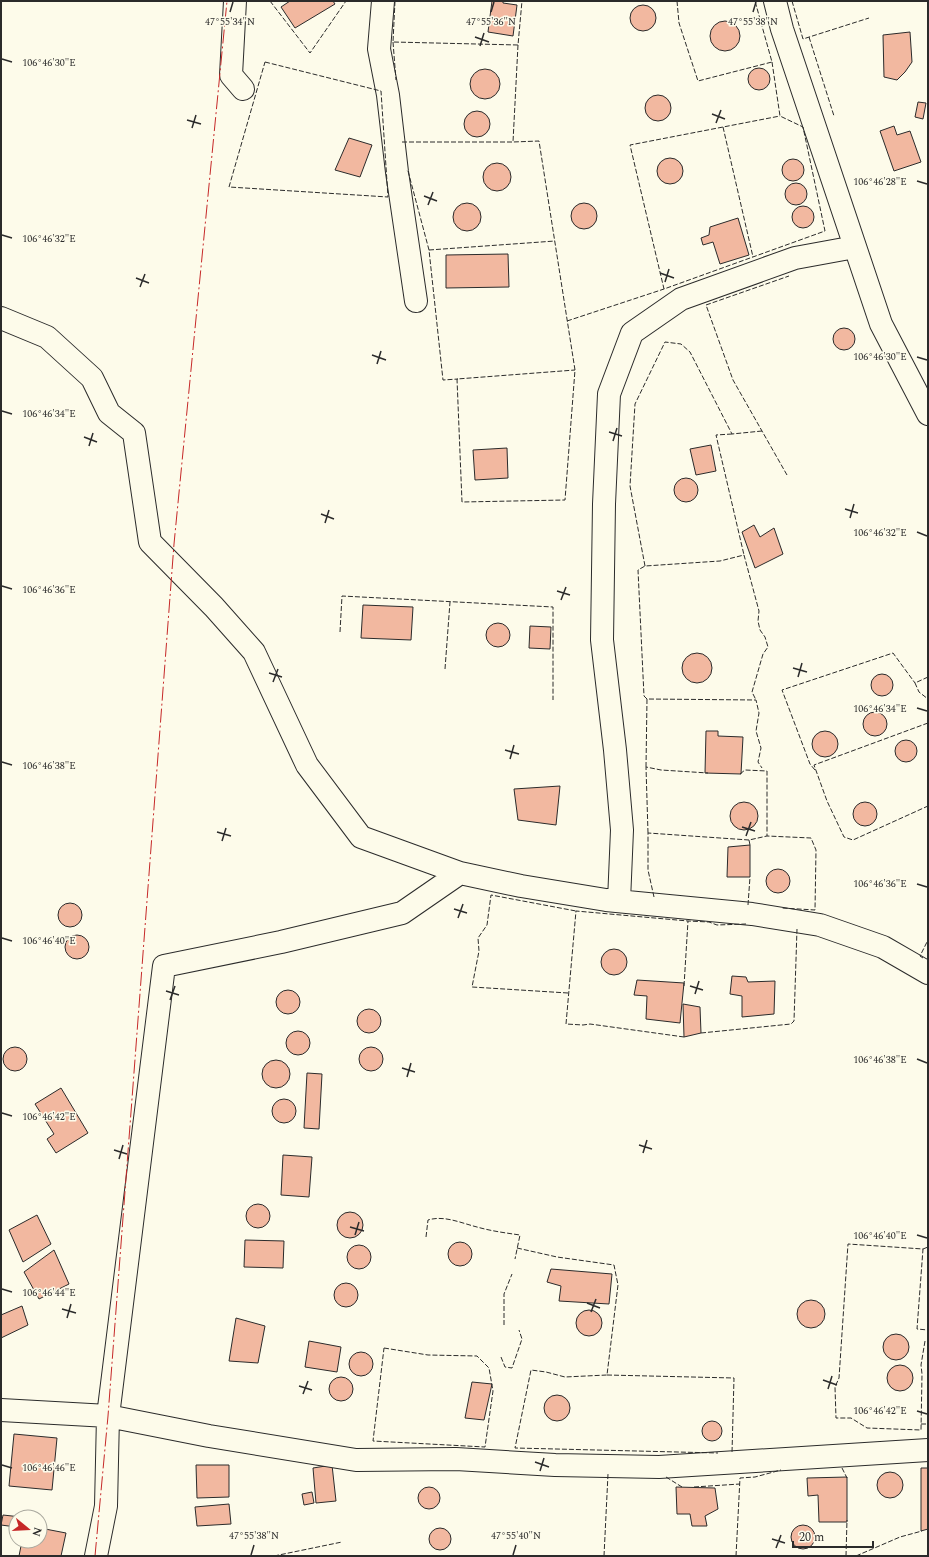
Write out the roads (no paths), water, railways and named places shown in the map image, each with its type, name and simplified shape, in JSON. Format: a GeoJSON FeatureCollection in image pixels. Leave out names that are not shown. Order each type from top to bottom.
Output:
{"type":"FeatureCollection","features":[{"type":"Feature","properties":{"kind":"street"},"geometry":{"type":"LineString","coordinates":[[235,1],[231,75],[243,90]]}},
{"type":"Feature","properties":{"kind":"street"},"geometry":{"type":"LineString","coordinates":[[382,1],[379,49],[388,95],[397,172],[416,300]]}},
{"type":"Feature","properties":{"kind":"street"},"geometry":{"type":"LineString","coordinates":[[776,1],[782,29],[880,324],[928,414]]}},
{"type":"Feature","properties":{"kind":"street"},"geometry":{"type":"LineString","coordinates":[[619,901],[622,830],[615,750],[602,640],[604,504],[609,394],[632,333],[681,299],[795,258],[855,247]]}},
{"type":"Feature","properties":{"kind":"street"},"geometry":{"type":"LineString","coordinates":[[1,318],[47,337],[92,378],[109,413],[134,433],[150,542],[214,607],[254,652],[307,766],[361,837],[460,873],[521,886],[619,901],[752,914],[820,925],[883,947],[928,973]]}},
{"type":"Feature","properties":{"kind":"street"},"geometry":{"type":"LineString","coordinates":[[96,1556],[106,1506],[108,1416],[164,966],[281,942],[402,913],[460,873]]}},
{"type":"Feature","properties":{"kind":"street"},"geometry":{"type":"LineString","coordinates":[[1,1410],[108,1416],[209,1436],[356,1460],[456,1459],[555,1465],[659,1467],[928,1450]]}}]}
